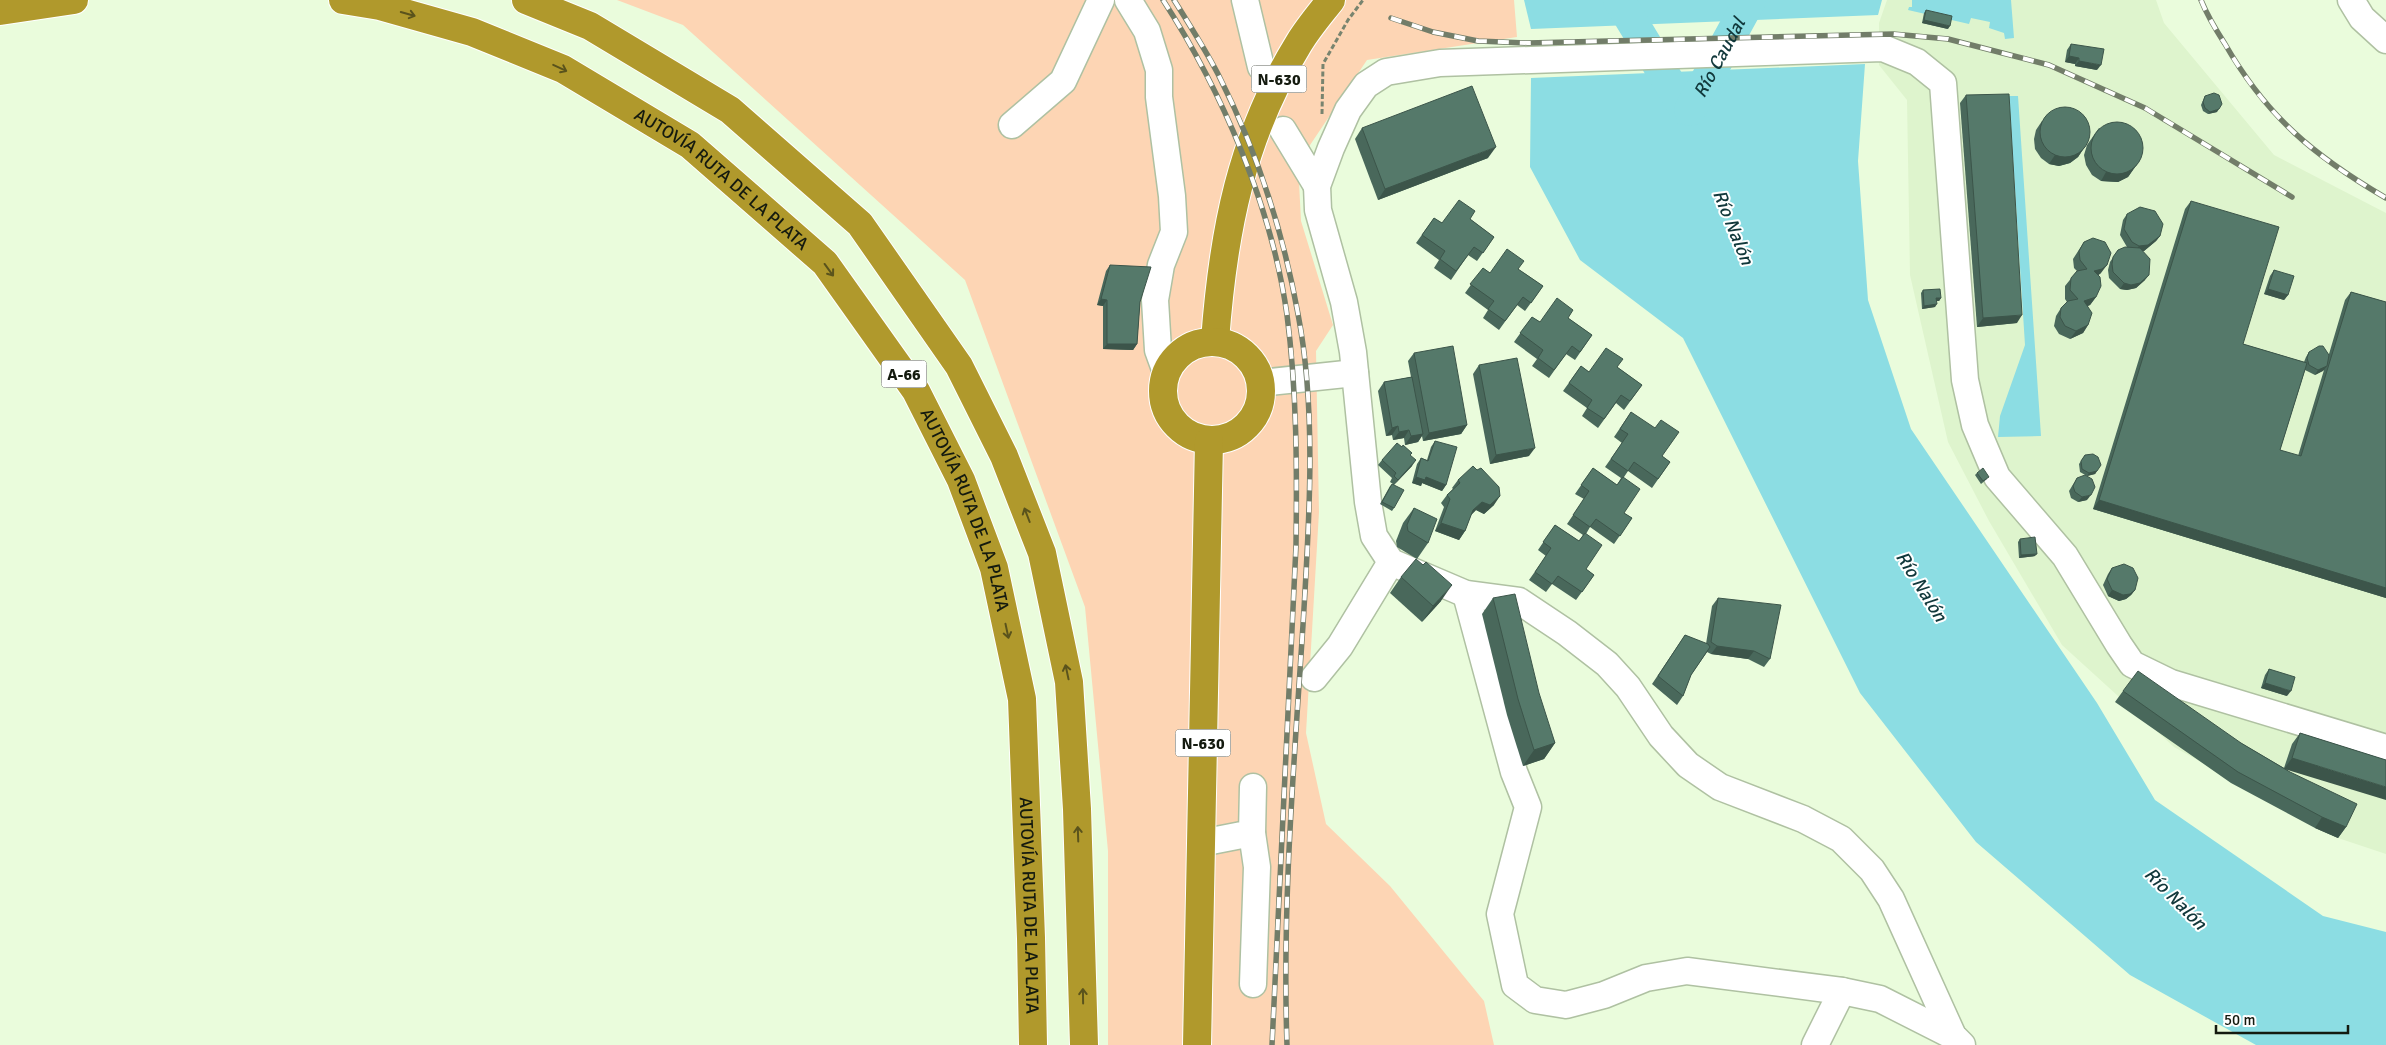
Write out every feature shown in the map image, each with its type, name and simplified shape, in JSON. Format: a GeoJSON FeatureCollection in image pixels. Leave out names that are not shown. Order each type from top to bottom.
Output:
{"type":"FeatureCollection","features":[{"type":"Feature","properties":{"kind":"highway"},"geometry":{"type":"LineString","coordinates":[[0,11],[74,0]]}},
{"type":"Feature","properties":{"kind":"highway","name":"AUTOVÍA RUTA DE LA PLATA"},"geometry":{"type":"LineString","coordinates":[[343,0],[380,6],[472,32],[563,69],[690,146],[825,263],[916,391],[961,480],[994,568],[1022,699],[1033,1045]]}},
{"type":"Feature","properties":{"kind":"highway","name":"A-66"},"geometry":{"type":"LineString","coordinates":[[526,0],[590,26],[730,110],[860,224],[959,366],[1004,456],[1042,553],[1069,682],[1077,809],[1084,1045]]}},
{"type":"Feature","properties":{"kind":"highway","name":"N-630"},"geometry":{"type":"LineString","coordinates":[[1215,341],[1220,274],[1242,167],[1264,105],[1299,41],[1331,0]]}},
{"type":"Feature","properties":{"kind":"highway"},"geometry":{"type":"LineString","coordinates":[[1215,341],[1240,350],[1258,370],[1262,397],[1253,420],[1234,436],[1209,441],[1191,437],[1175,425],[1165,409],[1162,390],[1166,372],[1178,355],[1195,344],[1215,341]]}},
{"type":"Feature","properties":{"kind":"highway","name":"N-630"},"geometry":{"type":"LineString","coordinates":[[1197,1045],[1209,441]]}},
{"type":"Feature","properties":{"kind":"highway"},"geometry":{"type":"LineString","coordinates":[[1026,1045],[1031,938]]}},
{"type":"Feature","properties":{"kind":"street"},"geometry":{"type":"LineString","coordinates":[[1012,125],[1063,81],[1101,0]]}},
{"type":"Feature","properties":{"kind":"street"},"geometry":{"type":"LineString","coordinates":[[1128,0],[1147,31],[1159,70],[1160,98],[1172,196],[1174,232],[1161,265],[1155,300],[1158,350],[1166,372]]}},
{"type":"Feature","properties":{"kind":"street"},"geometry":{"type":"LineString","coordinates":[[1245,0],[1261,67]]}},
{"type":"Feature","properties":{"kind":"street"},"geometry":{"type":"LineString","coordinates":[[2350,0],[2362,18],[2386,40]]}},
{"type":"Feature","properties":{"kind":"street"},"geometry":{"type":"LineString","coordinates":[[1958,1040],[1891,900],[1872,870],[1842,839],[1804,819],[1720,787],[1688,765],[1661,736],[1628,687],[1607,664],[1567,633],[1519,601],[1466,594],[1391,562],[1374,536],[1368,502],[1355,373],[1344,302],[1318,210],[1317,186],[1348,110],[1366,85],[1386,72],[1440,63],[1531,59],[1883,48],[1917,62],[1943,83],[1965,380],[1975,425],[1997,477],[2064,556],[2132,664],[2171,683],[2386,748]]}},
{"type":"Feature","properties":{"kind":"street"},"geometry":{"type":"LineString","coordinates":[[1283,130],[1317,186]]}},
{"type":"Feature","properties":{"kind":"street"},"geometry":{"type":"LineString","coordinates":[[1260,383],[1355,373]]}},
{"type":"Feature","properties":{"kind":"street"},"geometry":{"type":"LineString","coordinates":[[1314,678],[1340,646],[1391,562]]}},
{"type":"Feature","properties":{"kind":"street"},"geometry":{"type":"LineString","coordinates":[[1466,594],[1514,772],[1528,807],[1500,914],[1515,985],[1534,1000],[1566,1004],[1604,995],[1646,978],[1687,971],[1842,991],[1880,999],[1958,1040]]}},
{"type":"Feature","properties":{"kind":"street"},"geometry":{"type":"LineString","coordinates":[[1253,787],[1252,833],[1257,867],[1253,984]]}},
{"type":"Feature","properties":{"kind":"street"},"geometry":{"type":"LineString","coordinates":[[1201,843],[1252,833]]}},
{"type":"Feature","properties":{"kind":"street"},"geometry":{"type":"LineString","coordinates":[[1815,1045],[1842,991]]}},
{"type":"Feature","properties":{"kind":"path"},"geometry":{"type":"LineString","coordinates":[[1331,148],[1322,127],[1323,64],[1348,20],[1363,0]]}},
{"type":"Feature","properties":{"kind":"shaded area"},"geometry":{"type":"Polygon","coordinates":[[[617,0],[1514,0],[1517,37],[1367,60],[1298,163],[1301,221],[1333,325],[1316,351],[1319,512],[1306,733],[1326,824],[1390,886],[1484,1001],[1494,1045],[1108,1045],[1108,851],[1085,607],[965,280],[683,25],[617,0]]]}},
{"type":"Feature","properties":{"kind":"shaded area"},"geometry":{"type":"Polygon","coordinates":[[[1887,0],[2156,0],[2164,23],[2274,155],[2386,213],[2386,854],[2338,838],[2174,747],[2062,645],[1989,521],[1948,442],[1910,275],[1907,100],[1879,65],[1879,23],[1887,0]]]}},
{"type":"Feature","properties":{"kind":"water"},"geometry":{"type":"Polygon","coordinates":[[[1524,0],[1882,0],[1878,15],[1531,29],[1524,0]]]}},
{"type":"Feature","properties":{"kind":"water"},"geometry":{"type":"Polygon","coordinates":[[[1912,0],[2011,0],[2014,38],[2005,39],[2004,33],[1989,28],[1990,22],[1971,18],[1969,24],[1908,10],[1909,7],[1912,7],[1912,0]]]}},
{"type":"Feature","properties":{"kind":"water"},"geometry":{"type":"Polygon","coordinates":[[[1865,64],[1858,161],[1868,300],[1911,429],[2097,703],[2155,800],[2323,916],[2386,932],[2386,1045],[2256,1045],[2130,975],[1976,842],[1860,693],[1683,338],[1580,260],[1530,167],[1531,78],[1865,64]]]}},
{"type":"Feature","properties":{"kind":"water"},"geometry":{"type":"Polygon","coordinates":[[[2009,96],[2018,96],[2041,436],[1998,437],[2000,416],[2025,345],[2009,96]]]}},
{"type":"Feature","properties":{"kind":"building"},"geometry":{"type":"Polygon","coordinates":[[[1926,10],[1952,16],[1950,26],[1924,20],[1926,10]]]}},
{"type":"Feature","properties":{"kind":"building"},"geometry":{"type":"Polygon","coordinates":[[[2071,44],[2104,49],[2101,65],[2079,61],[2079,58],[2069,56],[2071,44]]]}},
{"type":"Feature","properties":{"kind":"building"},"geometry":{"type":"Polygon","coordinates":[[[1472,86],[1496,147],[1385,189],[1362,128],[1472,86]]]}},
{"type":"Feature","properties":{"kind":"building"},"geometry":{"type":"Polygon","coordinates":[[[2214,93],[2219,95],[2222,104],[2219,109],[2210,112],[2205,108],[2203,102],[2205,96],[2214,93]]]}},
{"type":"Feature","properties":{"kind":"building"},"geometry":{"type":"Polygon","coordinates":[[[2009,94],[2022,315],[1983,318],[1966,95],[2009,94]]]}},
{"type":"Feature","properties":{"kind":"building"},"geometry":{"type":"Polygon","coordinates":[[[2060,107],[2070,107],[2083,114],[2090,127],[2090,137],[2083,150],[2070,157],[2060,157],[2051,153],[2044,146],[2040,137],[2040,127],[2044,118],[2051,111],[2060,107]]]}},
{"type":"Feature","properties":{"kind":"building"},"geometry":{"type":"Polygon","coordinates":[[[2112,122],[2122,122],[2136,129],[2143,143],[2143,153],[2136,167],[2122,174],[2112,174],[2102,170],[2095,163],[2091,153],[2091,143],[2095,133],[2102,126],[2112,122]]]}},
{"type":"Feature","properties":{"kind":"building"},"geometry":{"type":"Polygon","coordinates":[[[1459,200],[1475,211],[1470,219],[1494,237],[1483,253],[1474,247],[1456,271],[1440,259],[1445,251],[1422,235],[1434,218],[1442,223],[1459,200]]]}},
{"type":"Feature","properties":{"kind":"building"},"geometry":{"type":"Polygon","coordinates":[[[2191,201],[2279,227],[2243,344],[2307,363],[2280,450],[2301,456],[2351,292],[2386,302],[2386,588],[2099,500],[2191,201]]]}},
{"type":"Feature","properties":{"kind":"building"},"geometry":{"type":"Polygon","coordinates":[[[2140,207],[2155,211],[2163,224],[2160,236],[2148,245],[2139,246],[2132,242],[2124,229],[2127,214],[2140,207]]]}},
{"type":"Feature","properties":{"kind":"building"},"geometry":{"type":"Polygon","coordinates":[[[2093,238],[2105,242],[2111,253],[2107,265],[2102,269],[2094,271],[2100,277],[2101,286],[2096,297],[2084,301],[2092,313],[2088,325],[2076,331],[2065,326],[2060,317],[2061,308],[2068,301],[2078,299],[2070,290],[2071,278],[2077,271],[2087,269],[2080,260],[2079,251],[2084,242],[2093,238]]]}},
{"type":"Feature","properties":{"kind":"building"},"geometry":{"type":"Polygon","coordinates":[[[2125,247],[2140,248],[2150,259],[2149,275],[2140,283],[2131,285],[2124,283],[2113,272],[2113,257],[2118,250],[2125,247]]]}},
{"type":"Feature","properties":{"kind":"building"},"geometry":{"type":"Polygon","coordinates":[[[1507,249],[1524,261],[1518,269],[1543,286],[1531,303],[1523,297],[1505,321],[1488,309],[1494,301],[1470,284],[1483,268],[1490,273],[1507,249]]]}},
{"type":"Feature","properties":{"kind":"building"},"geometry":{"type":"Polygon","coordinates":[[[1110,265],[1151,267],[1140,302],[1137,344],[1107,344],[1107,300],[1101,299],[1110,265]]]}},
{"type":"Feature","properties":{"kind":"building"},"geometry":{"type":"Polygon","coordinates":[[[2274,270],[2294,276],[2288,295],[2268,289],[2274,270]]]}},
{"type":"Feature","properties":{"kind":"building"},"geometry":{"type":"Polygon","coordinates":[[[1940,289],[1941,298],[1936,298],[1937,304],[1924,306],[1923,290],[1940,289]]]}},
{"type":"Feature","properties":{"kind":"building"},"geometry":{"type":"Polygon","coordinates":[[[1557,298],[1573,310],[1568,318],[1592,335],[1580,352],[1572,346],[1554,370],[1538,358],[1543,350],[1520,333],[1532,317],[1540,322],[1557,298]]]}},
{"type":"Feature","properties":{"kind":"building"},"geometry":{"type":"Polygon","coordinates":[[[1453,346],[1467,425],[1429,433],[1414,353],[1453,346]]]}},
{"type":"Feature","properties":{"kind":"building"},"geometry":{"type":"Polygon","coordinates":[[[2319,346],[2323,346],[2329,355],[2327,366],[2318,370],[2309,365],[2307,358],[2309,352],[2319,346]]]}},
{"type":"Feature","properties":{"kind":"building"},"geometry":{"type":"Polygon","coordinates":[[[1606,348],[1623,359],[1617,367],[1642,385],[1630,401],[1621,395],[1604,419],[1587,408],[1592,400],[1569,383],[1581,366],[1589,372],[1606,348]]]}},
{"type":"Feature","properties":{"kind":"building"},"geometry":{"type":"Polygon","coordinates":[[[1517,358],[1535,448],[1496,455],[1479,365],[1517,358]]]}},
{"type":"Feature","properties":{"kind":"building"},"geometry":{"type":"Polygon","coordinates":[[[1412,377],[1423,434],[1411,436],[1409,430],[1399,432],[1398,426],[1392,428],[1384,382],[1412,377]]]}},
{"type":"Feature","properties":{"kind":"building"},"geometry":{"type":"Polygon","coordinates":[[[1631,412],[1655,428],[1661,420],[1679,432],[1662,456],[1670,462],[1658,479],[1634,462],[1628,471],[1611,459],[1628,434],[1620,429],[1631,412]]]}},
{"type":"Feature","properties":{"kind":"building"},"geometry":{"type":"Polygon","coordinates":[[[1435,441],[1457,447],[1446,485],[1426,477],[1425,480],[1416,477],[1421,458],[1428,461],[1435,441]]]}},
{"type":"Feature","properties":{"kind":"building"},"geometry":{"type":"Polygon","coordinates":[[[1397,443],[1402,447],[1403,445],[1412,453],[1410,455],[1416,460],[1398,480],[1394,476],[1396,473],[1382,460],[1397,443]]]}},
{"type":"Feature","properties":{"kind":"building"},"geometry":{"type":"Polygon","coordinates":[[[2093,454],[2098,457],[2101,465],[2097,471],[2089,473],[2082,469],[2081,461],[2085,455],[2093,454]]]}},
{"type":"Feature","properties":{"kind":"building"},"geometry":{"type":"Polygon","coordinates":[[[1473,466],[1477,470],[1481,468],[1499,487],[1500,496],[1490,505],[1482,502],[1473,510],[1465,531],[1441,523],[1450,499],[1447,495],[1460,483],[1458,480],[1473,466]]]}},
{"type":"Feature","properties":{"kind":"building"},"geometry":{"type":"Polygon","coordinates":[[[1593,468],[1617,485],[1623,477],[1640,489],[1624,513],[1632,518],[1620,536],[1596,519],[1590,527],[1573,515],[1589,491],[1581,485],[1593,468]]]}},
{"type":"Feature","properties":{"kind":"building"},"geometry":{"type":"Polygon","coordinates":[[[1983,468],[1989,477],[1983,481],[1977,473],[1983,468]]]}},
{"type":"Feature","properties":{"kind":"building"},"geometry":{"type":"Polygon","coordinates":[[[2085,475],[2092,479],[2095,487],[2091,495],[2082,497],[2075,492],[2073,486],[2077,478],[2085,475]]]}},
{"type":"Feature","properties":{"kind":"building"},"geometry":{"type":"Polygon","coordinates":[[[1392,484],[1404,490],[1394,508],[1382,502],[1392,484]]]}},
{"type":"Feature","properties":{"kind":"building"},"geometry":{"type":"Polygon","coordinates":[[[1414,508],[1437,519],[1428,543],[1408,531],[1407,525],[1414,508]]]}},
{"type":"Feature","properties":{"kind":"building"},"geometry":{"type":"Polygon","coordinates":[[[1555,525],[1579,541],[1585,533],[1602,545],[1586,569],[1594,575],[1582,592],[1558,576],[1552,584],[1535,572],[1551,548],[1543,542],[1555,525]]]}},
{"type":"Feature","properties":{"kind":"building"},"geometry":{"type":"Polygon","coordinates":[[[2035,537],[2037,554],[2021,555],[2020,539],[2035,537]]]}},
{"type":"Feature","properties":{"kind":"building"},"geometry":{"type":"Polygon","coordinates":[[[1416,559],[1423,565],[1426,562],[1452,585],[1433,606],[1401,577],[1416,559]]]}},
{"type":"Feature","properties":{"kind":"building"},"geometry":{"type":"Polygon","coordinates":[[[2124,564],[2133,568],[2138,578],[2135,590],[2130,594],[2123,595],[2112,590],[2107,579],[2112,568],[2124,564]]]}},
{"type":"Feature","properties":{"kind":"building"},"geometry":{"type":"Polygon","coordinates":[[[1515,594],[1539,693],[1555,743],[1534,750],[1518,699],[1493,598],[1515,594]]]}},
{"type":"Feature","properties":{"kind":"building"},"geometry":{"type":"Polygon","coordinates":[[[1718,598],[1781,605],[1770,659],[1754,651],[1717,646],[1711,642],[1718,598]]]}},
{"type":"Feature","properties":{"kind":"building"},"geometry":{"type":"Polygon","coordinates":[[[1685,635],[1708,644],[1710,647],[1691,675],[1683,696],[1658,676],[1685,635]]]}},
{"type":"Feature","properties":{"kind":"building"},"geometry":{"type":"Polygon","coordinates":[[[2269,669],[2295,677],[2291,691],[2265,683],[2269,669]]]}},
{"type":"Feature","properties":{"kind":"building"},"geometry":{"type":"Polygon","coordinates":[[[2138,671],[2241,743],[2290,772],[2357,804],[2346,827],[2322,817],[2238,772],[2123,691],[2138,671]]]}},
{"type":"Feature","properties":{"kind":"building"},"geometry":{"type":"Polygon","coordinates":[[[2300,733],[2386,760],[2386,787],[2292,758],[2300,733]]]}},
{"type":"Feature","properties":{"kind":"waterway","name":"Río Nalón"},"geometry":{"type":"LineString","coordinates":[[1619,0],[1685,109]]}},
{"type":"Feature","properties":{"kind":"waterway","name":"Río Caudal"},"geometry":{"type":"LineString","coordinates":[[1690,110],[1750,0]]}},
{"type":"Feature","properties":{"kind":"railway"},"geometry":{"type":"LineString","coordinates":[[1163,0],[1205,72],[1242,151],[1270,233],[1287,315],[1296,431],[1296,546],[1272,1045]]}},
{"type":"Feature","properties":{"kind":"railway"},"geometry":{"type":"LineString","coordinates":[[1174,0],[1218,74],[1232,102],[1256,161],[1285,252],[1304,351],[1310,429],[1310,469],[1287,888],[1287,1045]]}},
{"type":"Feature","properties":{"kind":"railway"},"geometry":{"type":"LineString","coordinates":[[2201,0],[2241,70],[2275,114],[2314,150],[2386,198]]}},
{"type":"Feature","properties":{"kind":"railway"},"geometry":{"type":"LineString","coordinates":[[1391,18],[1433,32],[1478,41],[1528,43],[1893,34],[1948,39],[2049,65],[2145,108],[2292,197]]}}]}
